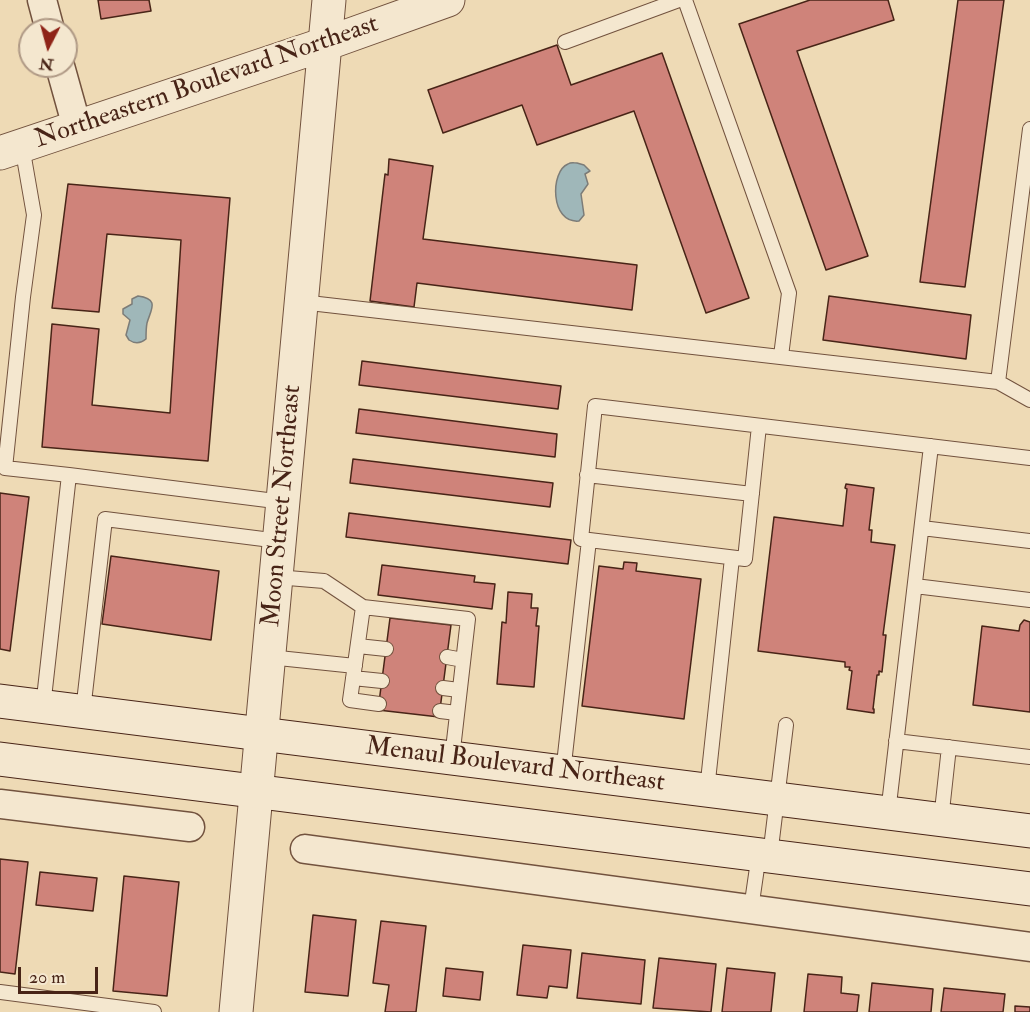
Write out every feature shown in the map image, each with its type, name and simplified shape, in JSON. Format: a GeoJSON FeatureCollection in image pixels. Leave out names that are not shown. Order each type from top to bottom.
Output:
{"type":"FeatureCollection","features":[{"type":"Feature","properties":{"kind":"main road","name":"Moon Street Northeast"},"geometry":{"type":"LineString","coordinates":[[236,1012],[329,0]]}},
{"type":"Feature","properties":{"kind":"main road","name":"Northeastern Boulevard Northeast"},"geometry":{"type":"LineString","coordinates":[[11,149],[325,44],[448,0]]}},
{"type":"Feature","properties":{"kind":"main road","name":"Menaul Boulevard Northeast"},"geometry":{"type":"LineString","coordinates":[[0,701],[1030,831]]}},
{"type":"Feature","properties":{"kind":"main road"},"geometry":{"type":"LineString","coordinates":[[0,759],[1030,889]]}},
{"type":"Feature","properties":{"kind":"street"},"geometry":{"type":"LineString","coordinates":[[42,0],[47,18]]}},
{"type":"Feature","properties":{"kind":"street"},"geometry":{"type":"LineString","coordinates":[[63,78],[77,127]]}},
{"type":"Feature","properties":{"kind":"street"},"geometry":{"type":"LineString","coordinates":[[0,804],[190,827]]}},
{"type":"Feature","properties":{"kind":"street"},"geometry":{"type":"LineString","coordinates":[[305,849],[1030,946]]}},
{"type":"Feature","properties":{"kind":"lane"},"geometry":{"type":"LineString","coordinates":[[565,42],[679,0]]}},
{"type":"Feature","properties":{"kind":"lane"},"geometry":{"type":"LineString","coordinates":[[685,0],[789,293],[781,356]]}},
{"type":"Feature","properties":{"kind":"lane"},"geometry":{"type":"LineString","coordinates":[[998,382],[1030,129]]}},
{"type":"Feature","properties":{"kind":"lane"},"geometry":{"type":"LineString","coordinates":[[11,149],[34,215],[22,297],[5,468],[283,502]]}},
{"type":"Feature","properties":{"kind":"lane"},"geometry":{"type":"LineString","coordinates":[[301,302],[998,382],[1030,400]]}},
{"type":"Feature","properties":{"kind":"lane"},"geometry":{"type":"LineString","coordinates":[[759,426],[745,559],[581,539],[595,406],[1030,458]]}},
{"type":"Feature","properties":{"kind":"lane"},"geometry":{"type":"LineString","coordinates":[[888,813],[931,447]]}},
{"type":"Feature","properties":{"kind":"lane"},"geometry":{"type":"LineString","coordinates":[[43,707],[69,475]]}},
{"type":"Feature","properties":{"kind":"lane"},"geometry":{"type":"LineString","coordinates":[[587,475],[752,494]]}},
{"type":"Feature","properties":{"kind":"lane"},"geometry":{"type":"LineString","coordinates":[[83,711],[105,519],[279,541]]}},
{"type":"Feature","properties":{"kind":"lane"},"geometry":{"type":"LineString","coordinates":[[922,528],[1030,541]]}},
{"type":"Feature","properties":{"kind":"lane"},"geometry":{"type":"LineString","coordinates":[[563,773],[589,540]]}},
{"type":"Feature","properties":{"kind":"lane"},"geometry":{"type":"LineString","coordinates":[[707,790],[732,558]]}},
{"type":"Feature","properties":{"kind":"lane"},"geometry":{"type":"LineString","coordinates":[[276,577],[324,581],[363,607],[468,619],[452,758]]}},
{"type":"Feature","properties":{"kind":"lane"},"geometry":{"type":"LineString","coordinates":[[915,586],[1030,600]]}},
{"type":"Feature","properties":{"kind":"lane"},"geometry":{"type":"LineString","coordinates":[[363,607],[350,700],[380,704]]}},
{"type":"Feature","properties":{"kind":"lane"},"geometry":{"type":"LineString","coordinates":[[358,646],[386,649]]}},
{"type":"Feature","properties":{"kind":"lane"},"geometry":{"type":"LineString","coordinates":[[269,657],[354,672],[382,681]]}},
{"type":"Feature","properties":{"kind":"lane"},"geometry":{"type":"LineString","coordinates":[[447,657],[463,660]]}},
{"type":"Feature","properties":{"kind":"lane"},"geometry":{"type":"LineString","coordinates":[[443,688],[459,690]]}},
{"type":"Feature","properties":{"kind":"lane"},"geometry":{"type":"LineString","coordinates":[[440,711],[456,713]]}},
{"type":"Feature","properties":{"kind":"lane"},"geometry":{"type":"LineString","coordinates":[[751,909],[778,799],[786,724]]}},
{"type":"Feature","properties":{"kind":"lane"},"geometry":{"type":"LineString","coordinates":[[896,741],[1030,758]]}},
{"type":"Feature","properties":{"kind":"lane"},"geometry":{"type":"LineString","coordinates":[[941,820],[949,747]]}},
{"type":"Feature","properties":{"kind":"lane"},"geometry":{"type":"LineString","coordinates":[[0,992],[154,1012]]}},
{"type":"Feature","properties":{"kind":"water"},"geometry":{"type":"Polygon","coordinates":[[[569,163],[584,165],[590,171],[585,174],[588,184],[581,194],[584,215],[579,221],[569,220],[563,214],[556,196],[558,176],[562,169],[569,163]]]}},
{"type":"Feature","properties":{"kind":"water"},"geometry":{"type":"Polygon","coordinates":[[[138,296],[145,297],[152,302],[152,309],[147,323],[146,339],[138,343],[129,340],[126,335],[130,320],[123,314],[123,309],[132,304],[132,299],[138,296]]]}},
{"type":"Feature","properties":{"kind":"building"},"geometry":{"type":"Polygon","coordinates":[[[98,0],[149,0],[151,11],[101,19],[98,0]]]}},
{"type":"Feature","properties":{"kind":"building"},"geometry":{"type":"Polygon","coordinates":[[[810,0],[888,0],[894,20],[797,51],[868,256],[826,270],[739,24],[810,0]]]}},
{"type":"Feature","properties":{"kind":"building"},"geometry":{"type":"Polygon","coordinates":[[[958,0],[1004,0],[965,287],[920,282],[958,0]]]}},
{"type":"Feature","properties":{"kind":"building"},"geometry":{"type":"Polygon","coordinates":[[[557,45],[571,85],[662,53],[749,298],[706,313],[634,111],[537,145],[522,105],[443,133],[428,90],[557,45]]]}},
{"type":"Feature","properties":{"kind":"building"},"geometry":{"type":"Polygon","coordinates":[[[389,159],[433,166],[423,239],[637,265],[632,310],[417,283],[414,307],[370,301],[385,174],[388,175],[389,159]]]}},
{"type":"Feature","properties":{"kind":"building"},"geometry":{"type":"Polygon","coordinates":[[[68,184],[230,198],[208,461],[42,447],[52,324],[99,329],[92,405],[170,413],[181,240],[107,234],[99,312],[52,308],[68,184]]]}},
{"type":"Feature","properties":{"kind":"building"},"geometry":{"type":"Polygon","coordinates":[[[829,296],[971,315],[966,359],[823,340],[829,296]]]}},
{"type":"Feature","properties":{"kind":"building"},"geometry":{"type":"Polygon","coordinates":[[[362,361],[561,386],[558,409],[359,385],[362,361]]]}},
{"type":"Feature","properties":{"kind":"building"},"geometry":{"type":"Polygon","coordinates":[[[359,409],[557,434],[555,457],[356,433],[359,409]]]}},
{"type":"Feature","properties":{"kind":"building"},"geometry":{"type":"Polygon","coordinates":[[[353,459],[553,483],[550,507],[350,483],[353,459]]]}},
{"type":"Feature","properties":{"kind":"building"},"geometry":{"type":"Polygon","coordinates":[[[846,484],[874,488],[869,530],[872,530],[871,542],[895,545],[883,635],[886,635],[882,672],[879,671],[877,675],[874,713],[847,709],[852,671],[849,670],[850,667],[845,667],[845,662],[758,651],[774,517],[843,526],[846,484]]]}},
{"type":"Feature","properties":{"kind":"building"},"geometry":{"type":"Polygon","coordinates":[[[0,493],[29,497],[10,651],[0,649],[0,493]]]}},
{"type":"Feature","properties":{"kind":"building"},"geometry":{"type":"Polygon","coordinates":[[[349,513],[571,540],[568,564],[346,537],[349,513]]]}},
{"type":"Feature","properties":{"kind":"building"},"geometry":{"type":"Polygon","coordinates":[[[111,556],[219,571],[211,640],[102,624],[111,556]]]}},
{"type":"Feature","properties":{"kind":"building"},"geometry":{"type":"Polygon","coordinates":[[[624,562],[637,563],[636,571],[701,579],[684,719],[582,706],[599,566],[623,569],[624,562]]]}},
{"type":"Feature","properties":{"kind":"building"},"geometry":{"type":"Polygon","coordinates":[[[382,565],[475,576],[474,582],[495,584],[492,609],[378,595],[382,565]]]}},
{"type":"Feature","properties":{"kind":"building"},"geometry":{"type":"Polygon","coordinates":[[[508,592],[532,594],[531,608],[538,608],[536,626],[539,626],[534,687],[497,684],[502,622],[506,623],[508,592]]]}},
{"type":"Feature","properties":{"kind":"building"},"geometry":{"type":"Polygon","coordinates":[[[390,618],[451,625],[439,717],[378,710],[390,618]]]}},
{"type":"Feature","properties":{"kind":"building"},"geometry":{"type":"Polygon","coordinates":[[[1024,620],[1030,622],[1030,712],[973,705],[982,626],[1019,631],[1024,620]]]}},
{"type":"Feature","properties":{"kind":"building"},"geometry":{"type":"Polygon","coordinates":[[[0,859],[28,862],[15,974],[0,972],[0,859]]]}},
{"type":"Feature","properties":{"kind":"building"},"geometry":{"type":"Polygon","coordinates":[[[40,872],[97,878],[93,911],[36,905],[40,872]]]}},
{"type":"Feature","properties":{"kind":"building"},"geometry":{"type":"Polygon","coordinates":[[[124,876],[179,882],[167,996],[113,991],[124,876]]]}},
{"type":"Feature","properties":{"kind":"building"},"geometry":{"type":"Polygon","coordinates":[[[313,915],[356,920],[348,996],[305,992],[313,915]]]}},
{"type":"Feature","properties":{"kind":"building"},"geometry":{"type":"Polygon","coordinates":[[[381,921],[426,926],[416,1012],[385,1012],[389,985],[373,983],[381,921]]]}},
{"type":"Feature","properties":{"kind":"building"},"geometry":{"type":"Polygon","coordinates":[[[523,945],[571,950],[567,988],[549,986],[547,998],[517,995],[523,945]]]}},
{"type":"Feature","properties":{"kind":"building"},"geometry":{"type":"Polygon","coordinates":[[[582,953],[645,960],[641,1004],[577,998],[582,953]]]}},
{"type":"Feature","properties":{"kind":"building"},"geometry":{"type":"Polygon","coordinates":[[[659,958],[716,964],[711,1012],[653,1008],[659,958]]]}},
{"type":"Feature","properties":{"kind":"building"},"geometry":{"type":"Polygon","coordinates":[[[446,968],[483,972],[480,1000],[443,996],[446,968]]]}},
{"type":"Feature","properties":{"kind":"building"},"geometry":{"type":"Polygon","coordinates":[[[727,968],[775,973],[771,1012],[722,1012],[727,968]]]}},
{"type":"Feature","properties":{"kind":"building"},"geometry":{"type":"Polygon","coordinates":[[[808,974],[842,977],[841,993],[859,995],[857,1012],[804,1012],[808,974]]]}},
{"type":"Feature","properties":{"kind":"building"},"geometry":{"type":"Polygon","coordinates":[[[872,983],[933,989],[931,1012],[869,1012],[872,983]]]}},
{"type":"Feature","properties":{"kind":"building"},"geometry":{"type":"Polygon","coordinates":[[[944,988],[1005,994],[1003,1012],[941,1012],[944,988]]]}},
{"type":"Feature","properties":{"kind":"building"},"geometry":{"type":"Polygon","coordinates":[[[1015,1006],[1030,1007],[1030,1012],[1015,1012],[1015,1006]]]}}]}
